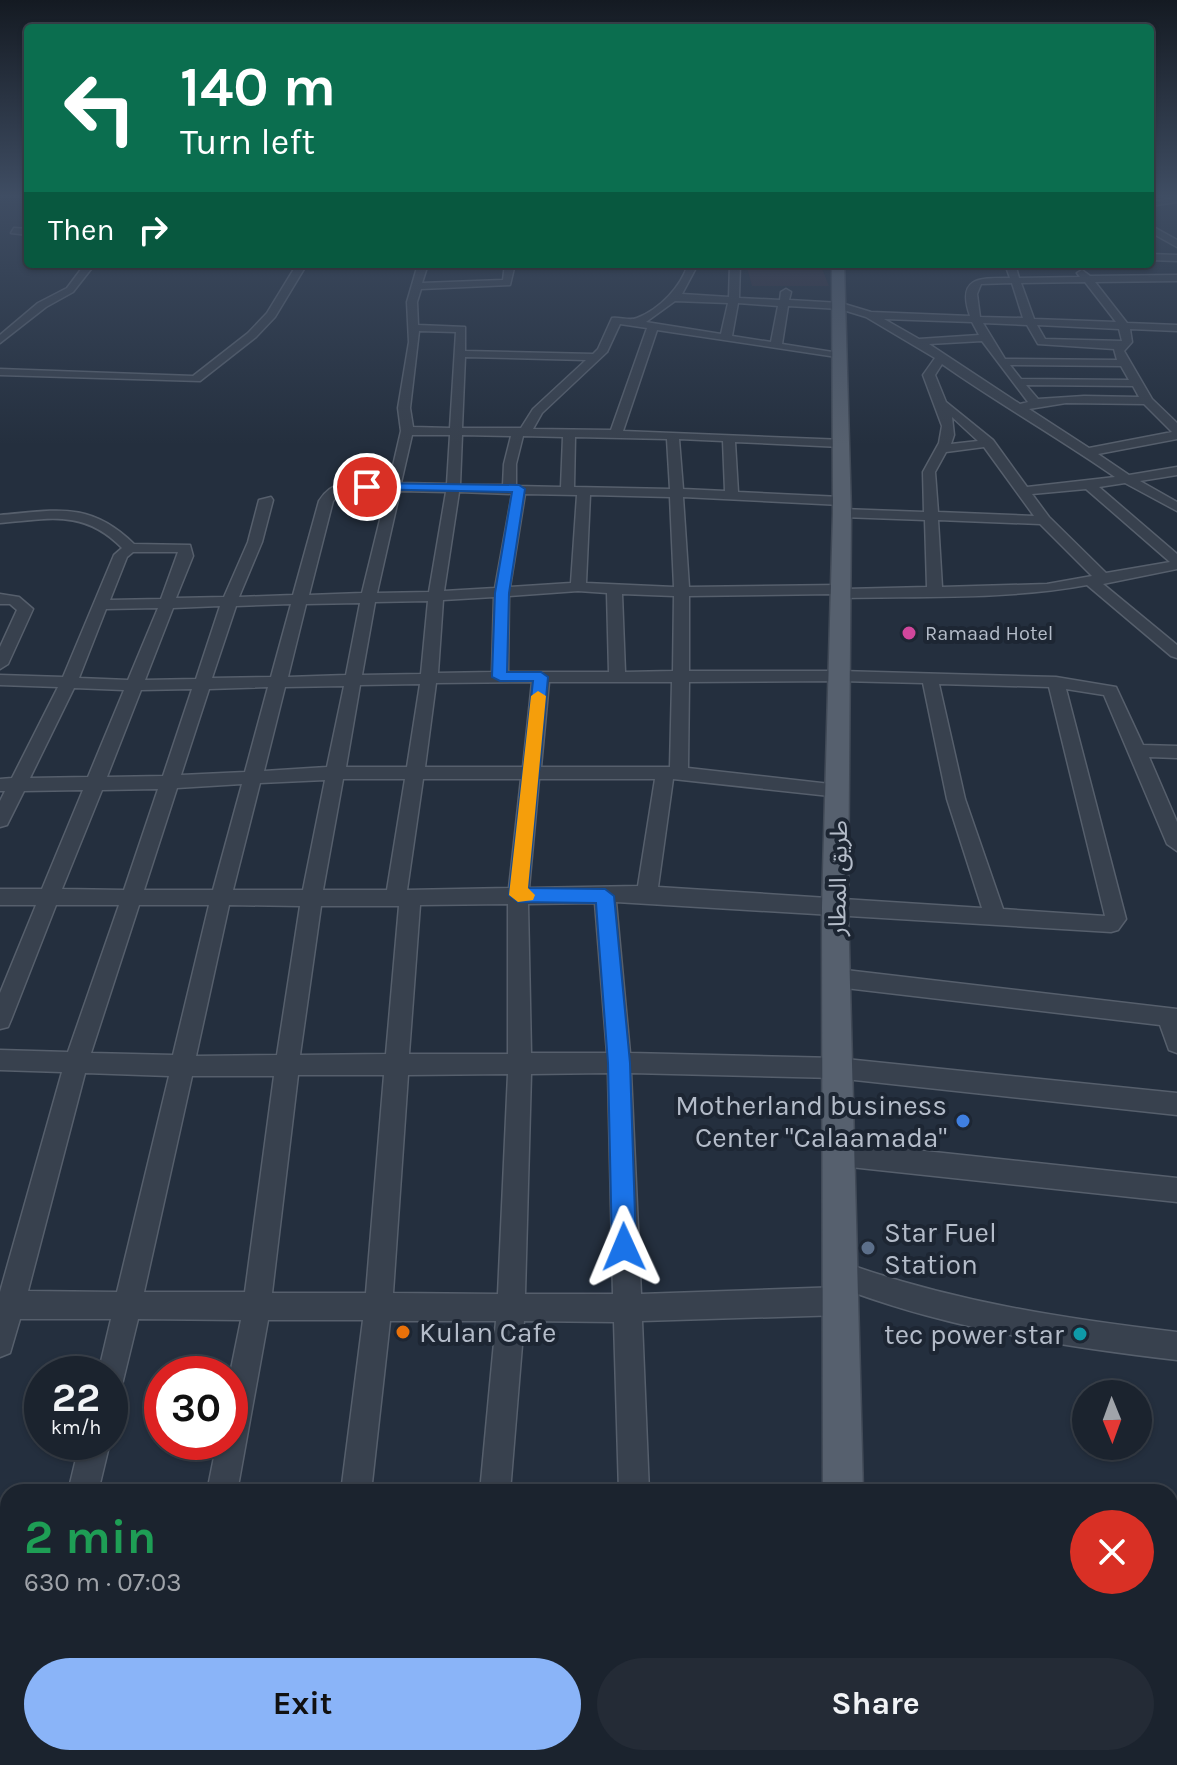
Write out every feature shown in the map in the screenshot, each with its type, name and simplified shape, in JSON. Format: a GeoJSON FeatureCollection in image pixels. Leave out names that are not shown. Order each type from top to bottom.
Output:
{"type":"FeatureCollection","features":[{"type":"Feature","properties":{"kind":"main road","name":"طريق المطار"},"geometry":{"type":"LineString","coordinates":[[839,280],[840,676],[835,907],[836,1068],[841,1154],[843,1484]]}},
{"type":"Feature","properties":{"kind":"street"},"geometry":{"type":"LineString","coordinates":[[0,340],[42,305],[70,290],[77,280]]}},
{"type":"Feature","properties":{"kind":"street"},"geometry":{"type":"LineString","coordinates":[[0,372],[196,379],[252,335],[271,315],[292,280]]}},
{"type":"Feature","properties":{"kind":"street"},"geometry":{"type":"LineString","coordinates":[[224,1484],[257,1306],[312,896],[391,487],[407,431],[404,408],[415,328],[412,302],[419,280]]}},
{"type":"Feature","properties":{"kind":"street"},"geometry":{"type":"LineString","coordinates":[[417,286],[507,283],[507,280]]}},
{"type":"Feature","properties":{"kind":"street"},"geometry":{"type":"LineString","coordinates":[[638,322],[675,297],[686,280]]}},
{"type":"Feature","properties":{"kind":"street"},"geometry":{"type":"LineString","coordinates":[[726,337],[735,280]]}},
{"type":"Feature","properties":{"kind":"street"},"geometry":{"type":"LineString","coordinates":[[986,280],[978,281],[970,295],[975,317],[985,338],[1034,402]]}},
{"type":"Feature","properties":{"kind":"street"},"geometry":{"type":"LineString","coordinates":[[1016,280],[1029,320],[1042,342],[1122,346]]}},
{"type":"Feature","properties":{"kind":"street"},"geometry":{"type":"LineString","coordinates":[[1088,280],[1122,324],[1128,339],[1119,350],[1124,363],[1147,401],[1177,432]]}},
{"type":"Feature","properties":{"kind":"street"},"geometry":{"type":"LineString","coordinates":[[675,297],[734,300],[785,297],[841,306],[870,315],[994,395],[1022,408],[1127,479],[1177,507]]}},
{"type":"Feature","properties":{"kind":"street"},"geometry":{"type":"LineString","coordinates":[[776,345],[785,297]]}},
{"type":"Feature","properties":{"kind":"street"},"geometry":{"type":"LineString","coordinates":[[870,315],[975,317],[1177,328]]}},
{"type":"Feature","properties":{"kind":"street"},"geometry":{"type":"LineString","coordinates":[[500,677],[502,593],[514,489],[510,464],[522,431],[537,411],[606,344],[613,321],[638,322],[839,356]]}},
{"type":"Feature","properties":{"kind":"street"},"geometry":{"type":"LineString","coordinates":[[616,434],[653,325]]}},
{"type":"Feature","properties":{"kind":"street"},"geometry":{"type":"LineString","coordinates":[[357,1484],[378,1307],[412,774],[429,678],[436,596],[453,487],[458,429],[460,328],[415,328]]}},
{"type":"Feature","properties":{"kind":"street"},"geometry":{"type":"LineString","coordinates":[[916,342],[985,338]]}},
{"type":"Feature","properties":{"kind":"street"},"geometry":{"type":"LineString","coordinates":[[458,354],[595,357]]}},
{"type":"Feature","properties":{"kind":"street"},"geometry":{"type":"LineString","coordinates":[[935,592],[929,472],[933,457],[941,449],[948,432],[942,404],[929,375],[941,358]]}},
{"type":"Feature","properties":{"kind":"street"},"geometry":{"type":"LineString","coordinates":[[1003,362],[1124,363]]}},
{"type":"Feature","properties":{"kind":"street"},"geometry":{"type":"LineString","coordinates":[[1018,382],[1136,383]]}},
{"type":"Feature","properties":{"kind":"street"},"geometry":{"type":"LineString","coordinates":[[1022,408],[1034,402],[1147,401]]}},
{"type":"Feature","properties":{"kind":"street"},"geometry":{"type":"LineString","coordinates":[[942,404],[975,428],[989,443],[1044,520],[1098,581],[1177,653]]}},
{"type":"Feature","properties":{"kind":"street"},"geometry":{"type":"LineString","coordinates":[[407,431],[458,429],[841,443]]}},
{"type":"Feature","properties":{"kind":"street"},"geometry":{"type":"LineString","coordinates":[[1086,452],[1177,432]]}},
{"type":"Feature","properties":{"kind":"street"},"geometry":{"type":"LineString","coordinates":[[567,491],[569,433]]}},
{"type":"Feature","properties":{"kind":"street"},"geometry":{"type":"LineString","coordinates":[[647,894],[672,773],[682,677],[682,592],[673,435]]}},
{"type":"Feature","properties":{"kind":"street"},"geometry":{"type":"LineString","coordinates":[[729,438],[732,496]]}},
{"type":"Feature","properties":{"kind":"street"},"geometry":{"type":"LineString","coordinates":[[941,449],[989,443]]}},
{"type":"Feature","properties":{"kind":"street"},"geometry":{"type":"LineString","coordinates":[[1023,491],[1089,485],[1177,471]]}},
{"type":"Feature","properties":{"kind":"street"},"geometry":{"type":"LineString","coordinates":[[1089,485],[1177,563]]}},
{"type":"Feature","properties":{"kind":"street"},"geometry":{"type":"LineString","coordinates":[[117,1356],[221,897],[326,501],[332,491],[342,486],[675,493],[931,517],[1044,520]]}},
{"type":"Feature","properties":{"kind":"street"},"geometry":{"type":"LineString","coordinates":[[578,587],[584,491]]}},
{"type":"Feature","properties":{"kind":"street"},"geometry":{"type":"LineString","coordinates":[[0,1343],[6,1305],[77,1061],[230,600],[255,542],[266,500]]}},
{"type":"Feature","properties":{"kind":"street"},"geometry":{"type":"LineString","coordinates":[[0,519],[63,517],[94,520],[130,548]]}},
{"type":"Feature","properties":{"kind":"street"},"geometry":{"type":"LineString","coordinates":[[0,820],[9,785],[68,684],[121,555],[130,548],[185,548],[186,556],[165,602],[97,784],[0,1020]]}},
{"type":"Feature","properties":{"kind":"street"},"geometry":{"type":"LineString","coordinates":[[103,605],[436,596],[578,587],[682,592],[1006,591],[1098,581],[1177,563]]}},
{"type":"Feature","properties":{"kind":"street"},"geometry":{"type":"LineString","coordinates":[[614,589],[617,677]]}},
{"type":"Feature","properties":{"kind":"street"},"geometry":{"type":"LineString","coordinates":[[0,599],[14,600],[25,609],[0,664]]}},
{"type":"Feature","properties":{"kind":"street"},"geometry":{"type":"LineString","coordinates":[[0,680],[135,685],[500,677],[840,676],[1056,682],[1110,691],[1138,751],[1168,801],[1177,844]]}},
{"type":"Feature","properties":{"kind":"street"},"geometry":{"type":"LineString","coordinates":[[496,1484],[511,1308],[520,1065],[518,895],[541,677]]}},
{"type":"Feature","properties":{"kind":"street"},"geometry":{"type":"LineString","coordinates":[[930,679],[956,799],[995,917]]}},
{"type":"Feature","properties":{"kind":"street"},"geometry":{"type":"LineString","coordinates":[[0,897],[647,894],[1111,924],[1116,919],[1056,682]]}},
{"type":"Feature","properties":{"kind":"street"},"geometry":{"type":"LineString","coordinates":[[1138,751],[1177,752]]}},
{"type":"Feature","properties":{"kind":"street"},"geometry":{"type":"LineString","coordinates":[[9,785],[172,782],[335,773],[672,773],[839,791]]}},
{"type":"Feature","properties":{"kind":"street"},"geometry":{"type":"LineString","coordinates":[[605,896],[619,1063],[634,1484]]}},
{"type":"Feature","properties":{"kind":"street"},"geometry":{"type":"LineString","coordinates":[[837,978],[1173,1018],[1177,1043]]}},
{"type":"Feature","properties":{"kind":"street"},"geometry":{"type":"LineString","coordinates":[[0,1060],[185,1066],[619,1063],[836,1068],[1177,1104]]}},
{"type":"Feature","properties":{"kind":"street"},"geometry":{"type":"LineString","coordinates":[[841,1154],[1177,1190]]}},
{"type":"Feature","properties":{"kind":"street"},"geometry":{"type":"LineString","coordinates":[[6,1305],[626,1308],[842,1288],[1104,1338],[1177,1346]]}},
{"type":"Feature","properties":{"kind":"street"},"geometry":{"type":"LineString","coordinates":[[85,1484],[91,1460]]}},
{"type":"Feature","properties":{"kind":"shaded area"},"geometry":{"type":"Polygon","coordinates":[[[750,280],[827,280],[829,286],[752,286],[750,280]]]}},
{"type":"Feature","properties":{"kind":"slow traffic"},"geometry":{"type":"LineString","coordinates":[[526,895],[518,895],[538,696]]}},
{"type":"Feature","properties":{"kind":"place","name":"Ramaad Hotel"},"geometry":{"type":"Point","coordinates":[909,633]}},
{"type":"Feature","properties":{"kind":"place","name":"Motherland business Center \"Calaamada\""},"geometry":{"type":"Point","coordinates":[963,1121]}},
{"type":"Feature","properties":{"kind":"place","name":"Star Fuel Station"},"geometry":{"type":"Point","coordinates":[868,1248]}},
{"type":"Feature","properties":{"kind":"place","name":"Kulan Cafe"},"geometry":{"type":"Point","coordinates":[403,1332]}},
{"type":"Feature","properties":{"kind":"place","name":"tec power star"},"geometry":{"type":"Point","coordinates":[1080,1334]}},
{"type":"Feature","properties":{"kind":"route"},"geometry":{"type":"LineString","coordinates":[[367,487],[519,489],[502,593],[500,677],[541,677],[518,895],[605,896],[619,1063],[624,1247]]}}]}
